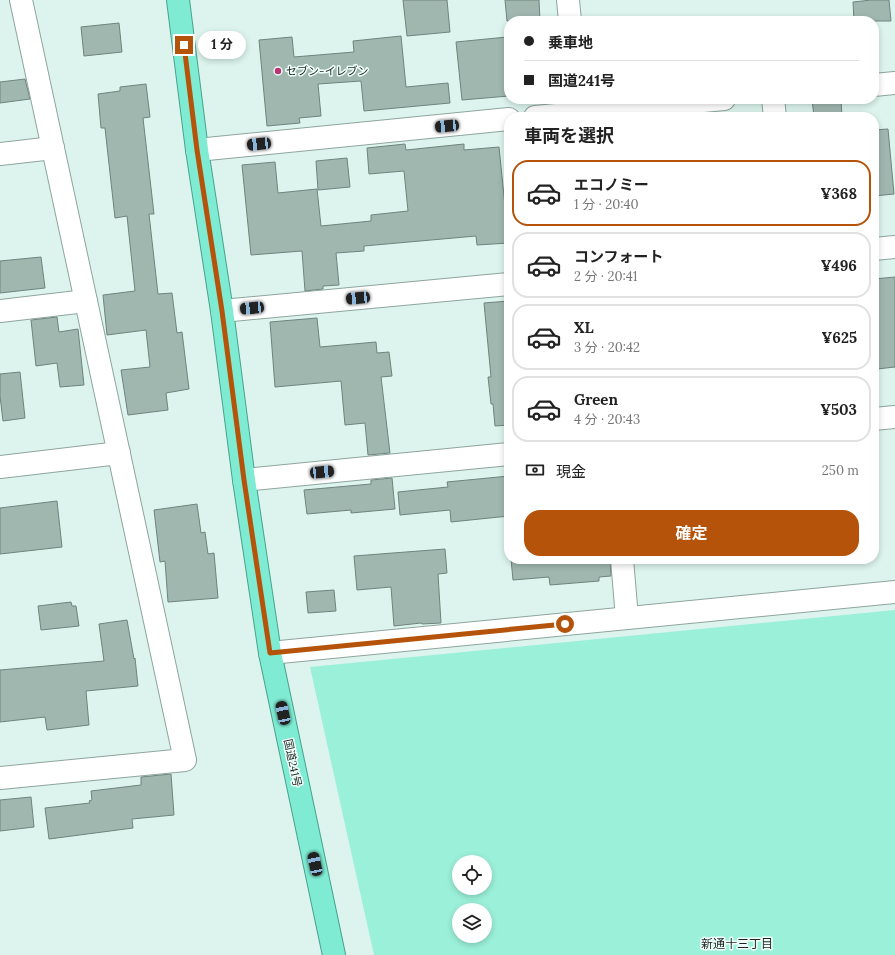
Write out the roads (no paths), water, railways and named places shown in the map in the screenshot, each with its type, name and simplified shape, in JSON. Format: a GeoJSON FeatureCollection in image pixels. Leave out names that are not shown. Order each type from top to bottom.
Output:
{"type":"FeatureCollection","features":[{"type":"Feature","properties":{"kind":"highway","name":"国道241号"},"geometry":{"type":"LineString","coordinates":[[178,0],[197,150],[222,311],[244,480],[270,653],[334,955]]}},
{"type":"Feature","properties":{"kind":"street"},"geometry":{"type":"LineString","coordinates":[[0,778],[185,760],[21,0]]}},
{"type":"Feature","properties":{"kind":"street"},"geometry":{"type":"LineString","coordinates":[[568,0],[570,16]]}},
{"type":"Feature","properties":{"kind":"street"},"geometry":{"type":"LineString","coordinates":[[879,85],[895,83]]}},
{"type":"Feature","properties":{"kind":"street"},"geometry":{"type":"LineString","coordinates":[[566,112],[658,104]]}},
{"type":"Feature","properties":{"kind":"street"},"geometry":{"type":"LineString","coordinates":[[197,150],[504,120]]}},
{"type":"Feature","properties":{"kind":"street"},"geometry":{"type":"LineString","coordinates":[[0,154],[53,148]]}},
{"type":"Feature","properties":{"kind":"street"},"geometry":{"type":"LineString","coordinates":[[879,249],[895,247]]}},
{"type":"Feature","properties":{"kind":"street"},"geometry":{"type":"LineString","coordinates":[[222,311],[504,284]]}},
{"type":"Feature","properties":{"kind":"street"},"geometry":{"type":"LineString","coordinates":[[0,311],[86,301]]}},
{"type":"Feature","properties":{"kind":"street"},"geometry":{"type":"LineString","coordinates":[[879,419],[895,417]]}},
{"type":"Feature","properties":{"kind":"street"},"geometry":{"type":"LineString","coordinates":[[0,467],[119,453]]}},
{"type":"Feature","properties":{"kind":"street"},"geometry":{"type":"LineString","coordinates":[[244,480],[504,454]]}},
{"type":"Feature","properties":{"kind":"street"},"geometry":{"type":"LineString","coordinates":[[623,564],[628,618]]}},
{"type":"Feature","properties":{"kind":"street"},"geometry":{"type":"LineString","coordinates":[[270,653],[895,592]]}},
{"type":"Feature","properties":{"kind":"place","name":"セブン-イレブン"},"geometry":{"type":"Point","coordinates":[278,71]}},
{"type":"Feature","properties":{"kind":"district","name":"新通十三丁目"},"geometry":{"type":"Point","coordinates":[737,943]}}]}
